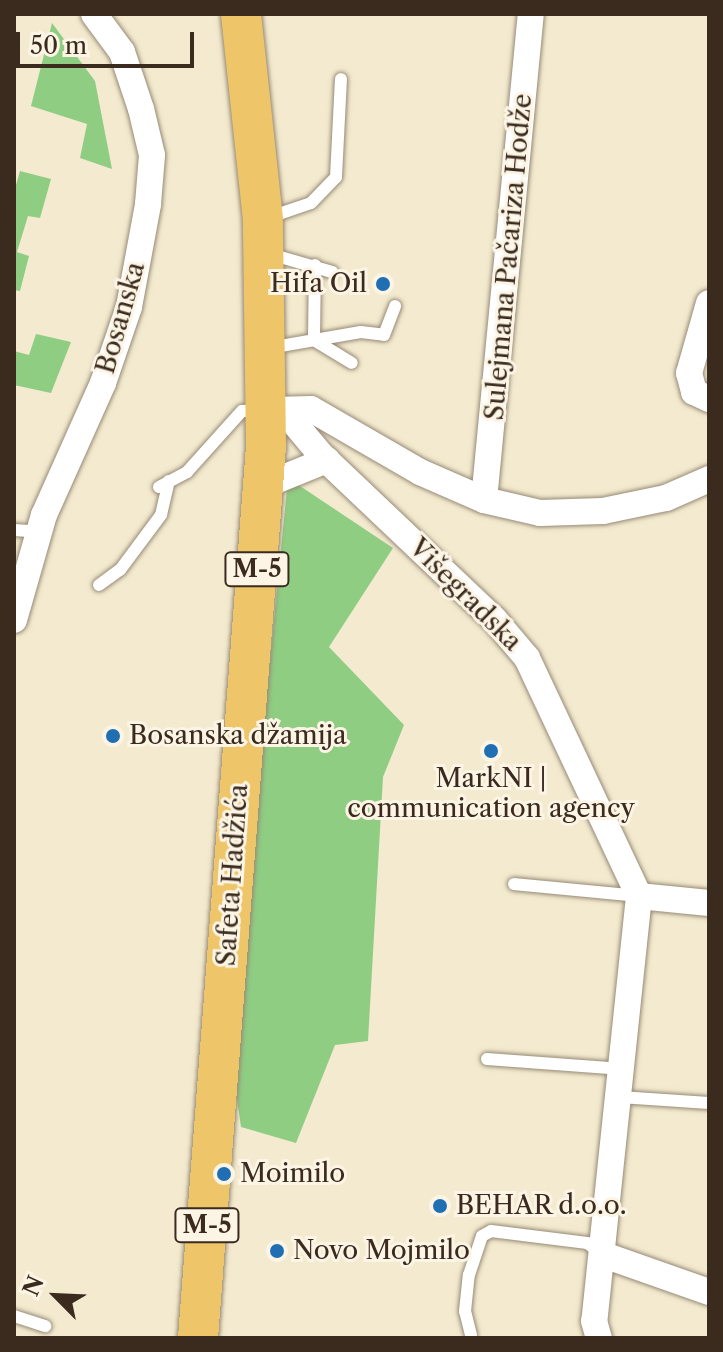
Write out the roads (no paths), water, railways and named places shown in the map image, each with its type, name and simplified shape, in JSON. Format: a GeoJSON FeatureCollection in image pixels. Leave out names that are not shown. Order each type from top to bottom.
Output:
{"type":"FeatureCollection","features":[{"type":"Feature","properties":{"kind":"main road","name":"Safeta Hadžića"},"geometry":{"type":"LineString","coordinates":[[200,1334],[263,486],[275,411],[266,348],[264,236],[241,14]]}},
{"type":"Feature","properties":{"kind":"street","name":"Bosanska"},"geometry":{"type":"LineString","coordinates":[[14,620],[27,531],[103,383],[129,307],[148,204],[152,155],[141,109],[122,52],[94,14]]}},
{"type":"Feature","properties":{"kind":"street","name":"Sulejmana Pačariza Hodže"},"geometry":{"type":"LineString","coordinates":[[484,500],[531,14]]}},
{"type":"Feature","properties":{"kind":"street"},"geometry":{"type":"LineString","coordinates":[[709,303],[689,373],[694,392],[709,399]]}},
{"type":"Feature","properties":{"kind":"street"},"geometry":{"type":"LineString","coordinates":[[275,411],[311,409],[420,472],[484,500],[540,513],[603,511],[666,498],[709,479]]}},
{"type":"Feature","properties":{"kind":"street","name":"Višegradska"},"geometry":{"type":"LineString","coordinates":[[275,411],[494,619],[527,658],[639,896]]}},
{"type":"Feature","properties":{"kind":"street"},"geometry":{"type":"LineString","coordinates":[[263,486],[327,460]]}},
{"type":"Feature","properties":{"kind":"street"},"geometry":{"type":"LineString","coordinates":[[599,1338],[594,1321],[604,1255],[639,896],[709,903]]}},
{"type":"Feature","properties":{"kind":"street"},"geometry":{"type":"LineString","coordinates":[[604,1255],[709,1292]]}},
{"type":"Feature","properties":{"kind":"lane"},"geometry":{"type":"LineString","coordinates":[[332,272],[264,236],[311,203],[336,177],[341,79]]}},
{"type":"Feature","properties":{"kind":"lane"},"geometry":{"type":"LineString","coordinates":[[314,340],[315,265]]}},
{"type":"Feature","properties":{"kind":"lane"},"geometry":{"type":"LineString","coordinates":[[266,348],[361,332],[384,335],[395,306]]}},
{"type":"Feature","properties":{"kind":"lane"},"geometry":{"type":"LineString","coordinates":[[314,340],[352,363]]}},
{"type":"Feature","properties":{"kind":"lane"},"geometry":{"type":"LineString","coordinates":[[99,585],[120,570],[161,515],[164,484],[187,472],[242,411],[275,411]]}},
{"type":"Feature","properties":{"kind":"lane"},"geometry":{"type":"LineString","coordinates":[[514,884],[639,896]]}},
{"type":"Feature","properties":{"kind":"lane"},"geometry":{"type":"LineString","coordinates":[[487,1059],[623,1069]]}},
{"type":"Feature","properties":{"kind":"lane"},"geometry":{"type":"LineString","coordinates":[[620,1097],[709,1103]]}},
{"type":"Feature","properties":{"kind":"lane"},"geometry":{"type":"LineString","coordinates":[[471,1335],[465,1311],[467,1287],[473,1250],[482,1236],[491,1231],[587,1243],[604,1255]]}},
{"type":"Feature","properties":{"kind":"lane"},"geometry":{"type":"LineString","coordinates":[[14,1316],[45,1326]]}},
{"type":"Feature","properties":{"kind":"place","name":"Hifa Oil"},"geometry":{"type":"Point","coordinates":[383,284]}},
{"type":"Feature","properties":{"kind":"place","name":"Bosanska džamija"},"geometry":{"type":"Point","coordinates":[113,736]}},
{"type":"Feature","properties":{"kind":"place","name":"MarkNI | communication agency"},"geometry":{"type":"Point","coordinates":[491,751]}},
{"type":"Feature","properties":{"kind":"place","name":"Moimilo"},"geometry":{"type":"Point","coordinates":[224,1174]}},
{"type":"Feature","properties":{"kind":"place","name":"BEHAR d.o.o."},"geometry":{"type":"Point","coordinates":[440,1206]}},
{"type":"Feature","properties":{"kind":"place","name":"Novo Mojmilo"},"geometry":{"type":"Point","coordinates":[277,1251]}}]}
